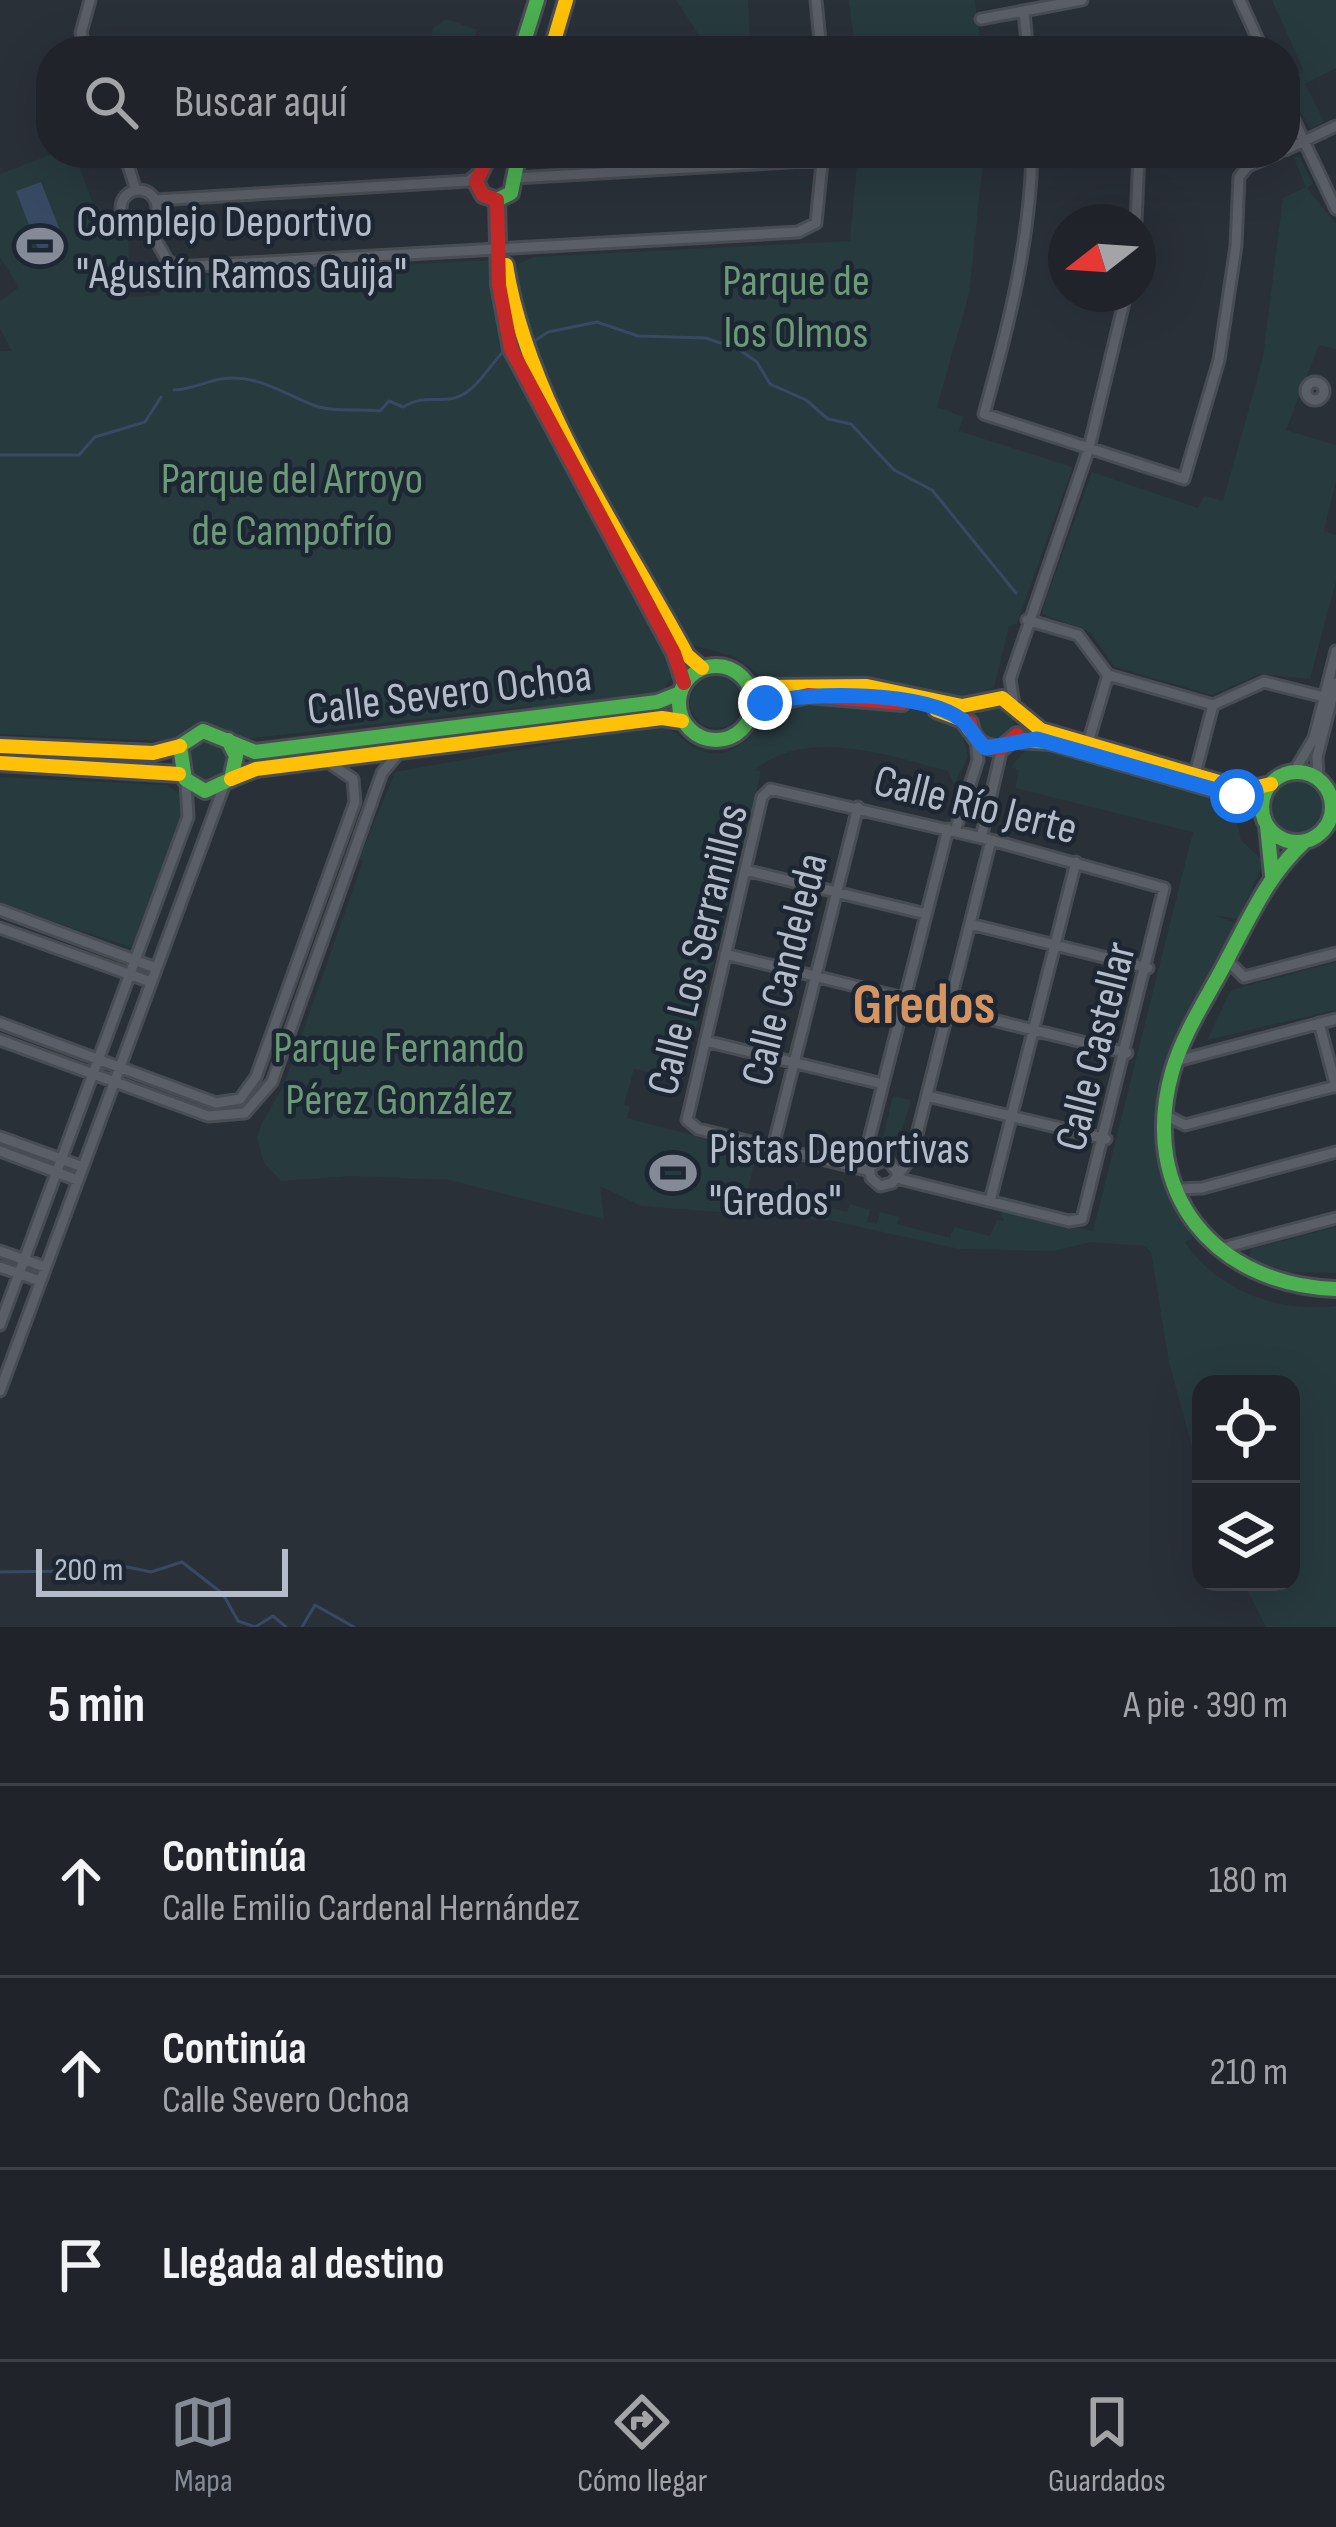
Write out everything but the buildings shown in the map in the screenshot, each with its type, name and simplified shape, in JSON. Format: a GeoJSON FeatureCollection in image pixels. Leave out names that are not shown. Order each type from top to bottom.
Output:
{"type":"FeatureCollection","features":[{"type":"Feature","properties":{"kind":"main road"},"geometry":{"type":"LineString","coordinates":[[526,36],[537,0]]}},
{"type":"Feature","properties":{"kind":"main road"},"geometry":{"type":"LineString","coordinates":[[555,36],[566,0]]}},
{"type":"Feature","properties":{"kind":"main road"},"geometry":{"type":"LineString","coordinates":[[476,178],[482,168]]}},
{"type":"Feature","properties":{"kind":"main road"},"geometry":{"type":"LineString","coordinates":[[476,178],[486,168]]}},
{"type":"Feature","properties":{"kind":"main road"},"geometry":{"type":"LineString","coordinates":[[505,168],[514,174]]}},
{"type":"Feature","properties":{"kind":"main road"},"geometry":{"type":"LineString","coordinates":[[497,200],[511,193],[516,168]]}},
{"type":"Feature","properties":{"kind":"main road"},"geometry":{"type":"LineString","coordinates":[[476,178],[497,200],[512,349],[665,635],[682,688],[682,721],[703,738],[724,740],[746,725],[754,708],[751,686]]}},
{"type":"Feature","properties":{"kind":"main road"},"geometry":{"type":"LineString","coordinates":[[504,277],[536,378],[687,655],[702,668],[730,669],[751,686],[830,683],[962,706],[986,700],[1017,709],[1041,730],[1248,789],[1271,784],[1294,770],[1318,778],[1335,810],[1330,830],[1304,842],[1272,875],[1177,1061],[1165,1115],[1173,1185],[1190,1223],[1214,1250],[1239,1269],[1287,1288],[1336,1289]]}},
{"type":"Feature","properties":{"kind":"main road"},"geometry":{"type":"LineString","coordinates":[[682,688],[702,668]]}},
{"type":"Feature","properties":{"kind":"main road","name":"Calle Severo Ochoa"},"geometry":{"type":"LineString","coordinates":[[228,740],[255,752],[657,702],[682,688]]}},
{"type":"Feature","properties":{"kind":"main road"},"geometry":{"type":"LineString","coordinates":[[754,708],[808,696],[866,697],[949,713],[973,735],[1009,744],[1050,742],[1237,796],[1260,809],[1267,826],[1272,875]]}},
{"type":"Feature","properties":{"kind":"main road"},"geometry":{"type":"LineString","coordinates":[[973,735],[986,700]]}},
{"type":"Feature","properties":{"kind":"main road"},"geometry":{"type":"LineString","coordinates":[[1009,744],[1017,709]]}},
{"type":"Feature","properties":{"kind":"main road","name":"Calle Severo Ochoa"},"geometry":{"type":"LineString","coordinates":[[227,783],[256,769],[397,755],[657,718],[682,721]]}},
{"type":"Feature","properties":{"kind":"main road"},"geometry":{"type":"LineString","coordinates":[[0,746],[153,753],[180,746],[203,731],[228,740],[236,756],[227,783],[205,791],[183,778],[0,763]]}},
{"type":"Feature","properties":{"kind":"main road"},"geometry":{"type":"LineString","coordinates":[[180,746],[183,778]]}},
{"type":"Feature","properties":{"kind":"main road"},"geometry":{"type":"LineString","coordinates":[[1260,809],[1271,784]]}},
{"type":"Feature","properties":{"kind":"main road"},"geometry":{"type":"LineString","coordinates":[[1267,826],[1284,840],[1304,842]]}},
{"type":"Feature","properties":{"kind":"street"},"geometry":{"type":"LineString","coordinates":[[82,36],[90,0]]}},
{"type":"Feature","properties":{"kind":"street"},"geometry":{"type":"LineString","coordinates":[[816,0],[820,36]]}},
{"type":"Feature","properties":{"kind":"street"},"geometry":{"type":"LineString","coordinates":[[981,19],[1082,0]]}},
{"type":"Feature","properties":{"kind":"street"},"geometry":{"type":"LineString","coordinates":[[1240,0],[1256,36]]}},
{"type":"Feature","properties":{"kind":"street"},"geometry":{"type":"LineString","coordinates":[[1024,13],[1026,36]]}},
{"type":"Feature","properties":{"kind":"street"},"geometry":{"type":"LineString","coordinates":[[1302,142],[1336,125]]}},
{"type":"Feature","properties":{"kind":"street"},"geometry":{"type":"LineString","coordinates":[[1300,137],[1336,209]]}},
{"type":"Feature","properties":{"kind":"street"},"geometry":{"type":"LineString","coordinates":[[129,168],[136,190],[156,200],[476,178]]}},
{"type":"Feature","properties":{"kind":"street"},"geometry":{"type":"LineString","coordinates":[[514,174],[623,168]]}},
{"type":"Feature","properties":{"kind":"street"},"geometry":{"type":"LineString","coordinates":[[147,224],[167,260],[177,266],[808,230],[820,208],[822,168]]}},
{"type":"Feature","properties":{"kind":"street"},"geometry":{"type":"LineString","coordinates":[[1030,168],[1019,277],[984,414],[1184,479],[1220,360],[1239,177],[1246,168]]}},
{"type":"Feature","properties":{"kind":"street"},"geometry":{"type":"LineString","coordinates":[[1137,204],[1138,168]]}},
{"type":"Feature","properties":{"kind":"street"},"geometry":{"type":"LineString","coordinates":[[1324,185],[1336,193]]}},
{"type":"Feature","properties":{"kind":"street"},"geometry":{"type":"LineString","coordinates":[[136,190],[126,195],[122,211],[131,224],[147,224]]}},
{"type":"Feature","properties":{"kind":"street"},"geometry":{"type":"LineString","coordinates":[[147,224],[157,211],[156,200]]}},
{"type":"Feature","properties":{"kind":"street"},"geometry":{"type":"LineString","coordinates":[[501,247],[513,259],[504,277],[492,261],[501,247]]}},
{"type":"Feature","properties":{"kind":"street"},"geometry":{"type":"LineString","coordinates":[[1017,709],[1010,679],[1089,448],[1122,312]]}},
{"type":"Feature","properties":{"kind":"street"},"geometry":{"type":"LineString","coordinates":[[1027,620],[1078,635],[1108,675],[1214,705],[1264,682],[1331,698]]}},
{"type":"Feature","properties":{"kind":"street"},"geometry":{"type":"LineString","coordinates":[[1294,770],[1308,753],[1331,698],[1336,652]]}},
{"type":"Feature","properties":{"kind":"street"},"geometry":{"type":"LineString","coordinates":[[1088,743],[1108,675]]}},
{"type":"Feature","properties":{"kind":"street"},"geometry":{"type":"LineString","coordinates":[[986,700],[1010,679]]}},
{"type":"Feature","properties":{"kind":"street"},"geometry":{"type":"LineString","coordinates":[[1318,778],[1316,757],[1336,683]]}},
{"type":"Feature","properties":{"kind":"street"},"geometry":{"type":"LineString","coordinates":[[1196,774],[1214,705]]}},
{"type":"Feature","properties":{"kind":"street"},"geometry":{"type":"LineString","coordinates":[[973,735],[978,760],[926,914],[866,1151],[880,1186],[911,1158],[970,925],[1009,744]]}},
{"type":"Feature","properties":{"kind":"street"},"geometry":{"type":"LineString","coordinates":[[0,1040],[220,1118],[245,1114],[272,1082],[382,773],[397,755]]}},
{"type":"Feature","properties":{"kind":"street"},"geometry":{"type":"LineString","coordinates":[[0,1023],[216,1103],[249,1091],[355,802],[352,779],[344,769],[326,762]]}},
{"type":"Feature","properties":{"kind":"street"},"geometry":{"type":"LineString","coordinates":[[0,1325],[188,817],[183,778]]}},
{"type":"Feature","properties":{"kind":"street"},"geometry":{"type":"LineString","coordinates":[[1,1383],[227,783]]}},
{"type":"Feature","properties":{"kind":"street","name":"Calle Río Jerte"},"geometry":{"type":"LineString","coordinates":[[770,789],[859,807],[1164,888]]}},
{"type":"Feature","properties":{"kind":"street","name":"Calle Los Serranillos"},"geometry":{"type":"LineString","coordinates":[[770,789],[763,797],[725,954],[689,1124],[772,1148]]}},
{"type":"Feature","properties":{"kind":"street","name":"Calle Candeleda"},"geometry":{"type":"LineString","coordinates":[[772,1148],[859,807]]}},
{"type":"Feature","properties":{"kind":"street"},"geometry":{"type":"LineString","coordinates":[[772,1148],[870,1169],[886,1159],[897,1175],[990,1201],[1076,862]]}},
{"type":"Feature","properties":{"kind":"street"},"geometry":{"type":"LineString","coordinates":[[746,870],[926,914]]}},
{"type":"Feature","properties":{"kind":"street","name":"Calle Castellar"},"geometry":{"type":"LineString","coordinates":[[990,1201],[1069,1221],[1082,1219],[1106,1139],[1164,888]]}},
{"type":"Feature","properties":{"kind":"street"},"geometry":{"type":"LineString","coordinates":[[0,910],[156,968]]}},
{"type":"Feature","properties":{"kind":"street"},"geometry":{"type":"LineString","coordinates":[[970,925],[1148,968]]}},
{"type":"Feature","properties":{"kind":"street"},"geometry":{"type":"LineString","coordinates":[[0,928],[151,982]]}},
{"type":"Feature","properties":{"kind":"street"},"geometry":{"type":"LineString","coordinates":[[1228,960],[1233,973],[1244,977],[1336,953]]}},
{"type":"Feature","properties":{"kind":"street"},"geometry":{"type":"LineString","coordinates":[[725,954],[1127,1053]]}},
{"type":"Feature","properties":{"kind":"street"},"geometry":{"type":"LineString","coordinates":[[1177,1061],[1336,1019]]}},
{"type":"Feature","properties":{"kind":"street"},"geometry":{"type":"LineString","coordinates":[[1165,1115],[1185,1125],[1336,1087],[1319,1024]]}},
{"type":"Feature","properties":{"kind":"street"},"geometry":{"type":"LineString","coordinates":[[705,1041],[883,1084]]}},
{"type":"Feature","properties":{"kind":"street"},"geometry":{"type":"LineString","coordinates":[[927,1096],[1106,1139]]}},
{"type":"Feature","properties":{"kind":"street"},"geometry":{"type":"LineString","coordinates":[[0,1137],[58,1165],[77,1180]]}},
{"type":"Feature","properties":{"kind":"street"},"geometry":{"type":"LineString","coordinates":[[0,1150],[82,1167]]}},
{"type":"Feature","properties":{"kind":"street"},"geometry":{"type":"LineString","coordinates":[[1173,1185],[1190,1190],[1336,1152]]}},
{"type":"Feature","properties":{"kind":"street"},"geometry":{"type":"LineString","coordinates":[[1214,1250],[1336,1218]]}},
{"type":"Feature","properties":{"kind":"street"},"geometry":{"type":"LineString","coordinates":[[1239,1244],[1239,1269]]}},
{"type":"Feature","properties":{"kind":"street"},"geometry":{"type":"LineString","coordinates":[[0,1251],[45,1267]]}},
{"type":"Feature","properties":{"kind":"street"},"geometry":{"type":"LineString","coordinates":[[0,1267],[40,1281]]}},
{"type":"Feature","properties":{"kind":"green space"},"geometry":{"type":"Polygon","coordinates":[[[676,0],[748,0],[750,36],[700,36],[676,0]]]}},
{"type":"Feature","properties":{"kind":"green space"},"geometry":{"type":"Polygon","coordinates":[[[849,0],[975,0],[979,36],[853,36],[849,0]]]}},
{"type":"Feature","properties":{"kind":"green space"},"geometry":{"type":"Polygon","coordinates":[[[1272,0],[1336,0],[1336,68],[1305,84],[1324,122],[1310,129],[1300,110],[1300,73],[1304,71],[1300,36],[1288,36],[1272,0]]]}},
{"type":"Feature","properties":{"kind":"green space"},"geometry":{"type":"Polygon","coordinates":[[[446,19],[477,30],[475,36],[431,36],[433,28],[446,19]]]}},
{"type":"Feature","properties":{"kind":"green space"},"geometry":{"type":"Polygon","coordinates":[[[1300,158],[1313,184],[1307,188],[1336,224],[1336,349],[1319,345],[1286,430],[1336,445],[1336,482],[1324,531],[1336,535],[1336,581],[1310,679],[1260,674],[1212,695],[1115,667],[1090,632],[1042,614],[1043,608],[1092,472],[1198,508],[1204,496],[1223,501],[1263,358],[1283,198],[1306,187],[1298,168],[1300,158]]]}},
{"type":"Feature","properties":{"kind":"green space","name":"Parque del Arroyo de Campofrío"},"geometry":{"type":"Polygon","coordinates":[[[36,160],[36,168],[80,168],[92,201],[128,234],[130,297],[161,295],[161,278],[489,260],[509,364],[669,665],[671,678],[662,693],[533,714],[531,706],[246,739],[201,724],[166,741],[0,734],[0,351],[12,351],[0,329],[0,301],[19,287],[0,257],[0,174],[36,160]]]}},
{"type":"Feature","properties":{"kind":"green space","name":"Parque de los Olmos"},"geometry":{"type":"Polygon","coordinates":[[[857,168],[982,168],[969,294],[937,407],[963,417],[959,431],[1073,467],[1017,623],[1009,626],[994,687],[962,700],[875,680],[768,681],[735,657],[693,645],[584,456],[534,347],[520,301],[518,264],[534,257],[850,241],[857,168]]]}},
{"type":"Feature","properties":{"kind":"green space"},"geometry":{"type":"Polygon","coordinates":[[[716,676],[734,684],[742,702],[734,720],[716,728],[698,720],[690,702],[698,684],[716,676]]]}},
{"type":"Feature","properties":{"kind":"green space","name":"Parque Fernando Pérez González"},"geometry":{"type":"Polygon","coordinates":[[[834,701],[924,710],[961,728],[968,757],[954,784],[948,771],[849,748],[799,749],[755,770],[761,772],[683,1080],[634,1069],[624,1105],[630,1107],[627,1118],[757,1152],[746,1197],[782,1206],[787,1206],[793,1182],[798,1183],[794,1199],[847,1212],[850,1204],[870,1210],[867,1222],[877,1224],[880,1212],[899,1217],[897,1224],[950,1238],[954,1227],[990,1236],[997,1220],[1004,1221],[1000,1211],[1093,1231],[1193,832],[1015,788],[1019,770],[1011,767],[1027,748],[1045,750],[1233,805],[1241,840],[1264,862],[1238,919],[1214,915],[1237,924],[1200,994],[1203,997],[1177,1058],[1160,1117],[1159,1146],[1176,1205],[1196,1237],[1185,1242],[1198,1259],[1232,1285],[1272,1302],[1336,1306],[1336,1627],[1266,1627],[1248,1591],[1300,1591],[1300,1375],[1192,1375],[1192,1447],[1169,1362],[1151,1252],[1144,1246],[1091,1242],[1054,1251],[959,1249],[833,1221],[641,1206],[600,1186],[604,1219],[450,1180],[350,1176],[281,1181],[264,1163],[257,1138],[261,1125],[284,1085],[363,861],[359,859],[395,772],[661,724],[700,750],[728,751],[793,703],[834,701]]]}},
{"type":"Feature","properties":{"kind":"green space"},"geometry":{"type":"Polygon","coordinates":[[[995,704],[1009,709],[1014,723],[1009,737],[995,742],[981,737],[976,723],[981,709],[995,704]]]}},
{"type":"Feature","properties":{"kind":"green space"},"geometry":{"type":"Polygon","coordinates":[[[205,740],[219,747],[226,761],[219,775],[205,782],[191,775],[184,761],[191,747],[205,740]]]}},
{"type":"Feature","properties":{"kind":"green space"},"geometry":{"type":"Polygon","coordinates":[[[0,777],[167,785],[180,794],[182,815],[133,948],[0,904],[0,777]]]}},
{"type":"Feature","properties":{"kind":"green space"},"geometry":{"type":"Polygon","coordinates":[[[1296,779],[1316,788],[1325,808],[1316,828],[1296,837],[1276,828],[1267,808],[1276,788],[1296,779]]]}},
{"type":"Feature","properties":{"kind":"green space"},"geometry":{"type":"Polygon","coordinates":[[[1336,962],[1336,1010],[1207,1040],[1231,990],[1336,962]]]}},
{"type":"Feature","properties":{"kind":"green space"},"geometry":{"type":"Polygon","coordinates":[[[893,1096],[911,1100],[896,1149],[882,1142],[893,1096]]]}},
{"type":"Feature","properties":{"kind":"green space"},"geometry":{"type":"Polygon","coordinates":[[[1336,1227],[1336,1273],[1288,1272],[1249,1259],[1251,1249],[1336,1227]]]}},
{"type":"Feature","properties":{"kind":"water"},"geometry":{"type":"Polygon","coordinates":[[[41,182],[64,241],[39,251],[16,191],[41,182]]]}},
{"type":"Feature","properties":{"kind":"waterway"},"geometry":{"type":"LineString","coordinates":[[533,342],[548,332],[597,322],[638,336],[706,338],[738,349],[757,362],[770,384],[806,400],[828,419],[851,424],[894,470],[932,490],[1016,593]]}},
{"type":"Feature","properties":{"kind":"waterway"},"geometry":{"type":"LineString","coordinates":[[174,390],[221,379],[246,379],[321,407],[380,411],[389,401],[403,407],[421,400],[458,397],[504,351]]}},
{"type":"Feature","properties":{"kind":"waterway"},"geometry":{"type":"LineString","coordinates":[[0,455],[79,455],[95,437],[145,422],[161,397]]}},
{"type":"Feature","properties":{"kind":"waterway"},"geometry":{"type":"LineString","coordinates":[[0,1572],[74,1571],[108,1563],[151,1572],[182,1562],[223,1594],[238,1621],[255,1627],[273,1616],[286,1627]]}},
{"type":"Feature","properties":{"kind":"waterway"},"geometry":{"type":"LineString","coordinates":[[302,1627],[315,1605],[354,1627]]}},
{"type":"Feature","properties":{"kind":"traffic: fast"},"geometry":{"type":"LineString","coordinates":[[526,36],[537,0]]}},
{"type":"Feature","properties":{"kind":"traffic: fast"},"geometry":{"type":"LineString","coordinates":[[497,200],[511,193],[516,168]]}},
{"type":"Feature","properties":{"kind":"traffic: fast"},"geometry":{"type":"LineString","coordinates":[[716,666],[742,677],[753,703],[742,729],[716,740],[690,729],[679,703],[690,677],[716,666]]}},
{"type":"Feature","properties":{"kind":"traffic: fast"},"geometry":{"type":"LineString","coordinates":[[228,740],[236,756],[231,779],[205,791],[185,779],[180,746],[203,731],[255,752],[657,702],[680,693]]}},
{"type":"Feature","properties":{"kind":"traffic: fast"},"geometry":{"type":"LineString","coordinates":[[1015,740],[1050,742],[1237,796],[1260,809]]}},
{"type":"Feature","properties":{"kind":"traffic: fast"},"geometry":{"type":"LineString","coordinates":[[1297,772],[1322,782],[1332,807],[1322,832],[1297,842],[1272,832],[1262,807],[1272,782],[1297,772]]}},
{"type":"Feature","properties":{"kind":"traffic: fast"},"geometry":{"type":"LineString","coordinates":[[1267,826],[1272,875]]}},
{"type":"Feature","properties":{"kind":"traffic: fast"},"geometry":{"type":"LineString","coordinates":[[1304,842],[1262,896],[1183,1042],[1164,1116],[1166,1156],[1177,1193],[1196,1224],[1222,1250],[1255,1270],[1293,1283],[1336,1289]]}},
{"type":"Feature","properties":{"kind":"traffic: slow"},"geometry":{"type":"LineString","coordinates":[[555,36],[566,0]]}},
{"type":"Feature","properties":{"kind":"traffic: slow"},"geometry":{"type":"LineString","coordinates":[[506,265],[534,367],[580,466],[687,655],[702,668]]}},
{"type":"Feature","properties":{"kind":"traffic: slow"},"geometry":{"type":"LineString","coordinates":[[751,687],[867,686],[962,706],[1002,698],[1041,730],[1229,785],[1248,789],[1271,784]]}},
{"type":"Feature","properties":{"kind":"traffic: slow"},"geometry":{"type":"LineString","coordinates":[[936,710],[963,720],[970,730]]}},
{"type":"Feature","properties":{"kind":"traffic: slow"},"geometry":{"type":"LineString","coordinates":[[231,779],[256,769],[662,718],[682,721]]}},
{"type":"Feature","properties":{"kind":"traffic: slow"},"geometry":{"type":"LineString","coordinates":[[0,746],[153,753],[180,746]]}},
{"type":"Feature","properties":{"kind":"traffic: slow"},"geometry":{"type":"LineString","coordinates":[[0,763],[179,774]]}},
{"type":"Feature","properties":{"kind":"traffic: jam"},"geometry":{"type":"LineString","coordinates":[[483,168],[476,182],[483,195],[497,200]]}},
{"type":"Feature","properties":{"kind":"traffic: jam"},"geometry":{"type":"LineString","coordinates":[[497,200],[499,285],[511,349],[674,653],[684,683]]}},
{"type":"Feature","properties":{"kind":"traffic: jam"},"geometry":{"type":"LineString","coordinates":[[754,708],[808,695],[902,703]]}},
{"type":"Feature","properties":{"kind":"traffic: jam"},"geometry":{"type":"LineString","coordinates":[[970,723],[980,743],[990,747],[1002,748],[1017,735]]}},
{"type":"Feature","properties":{"kind":"place","name":"Complejo Deportivo \"Agustín Ramos Guija\""},"geometry":{"type":"Point","coordinates":[40,246]}},
{"type":"Feature","properties":{"kind":"place","name":"Pistas Deportivas \"Gredos\""},"geometry":{"type":"Point","coordinates":[673,1173]}},
{"type":"Feature","properties":{"kind":"district","name":"Gredos"},"geometry":{"type":"Point","coordinates":[924,1003]}},
{"type":"Feature","properties":{"kind":"route"},"geometry":{"type":"LineString","coordinates":[[765,703],[828,695],[908,704],[963,720],[986,748],[1037,739],[1237,796]]}}]}
